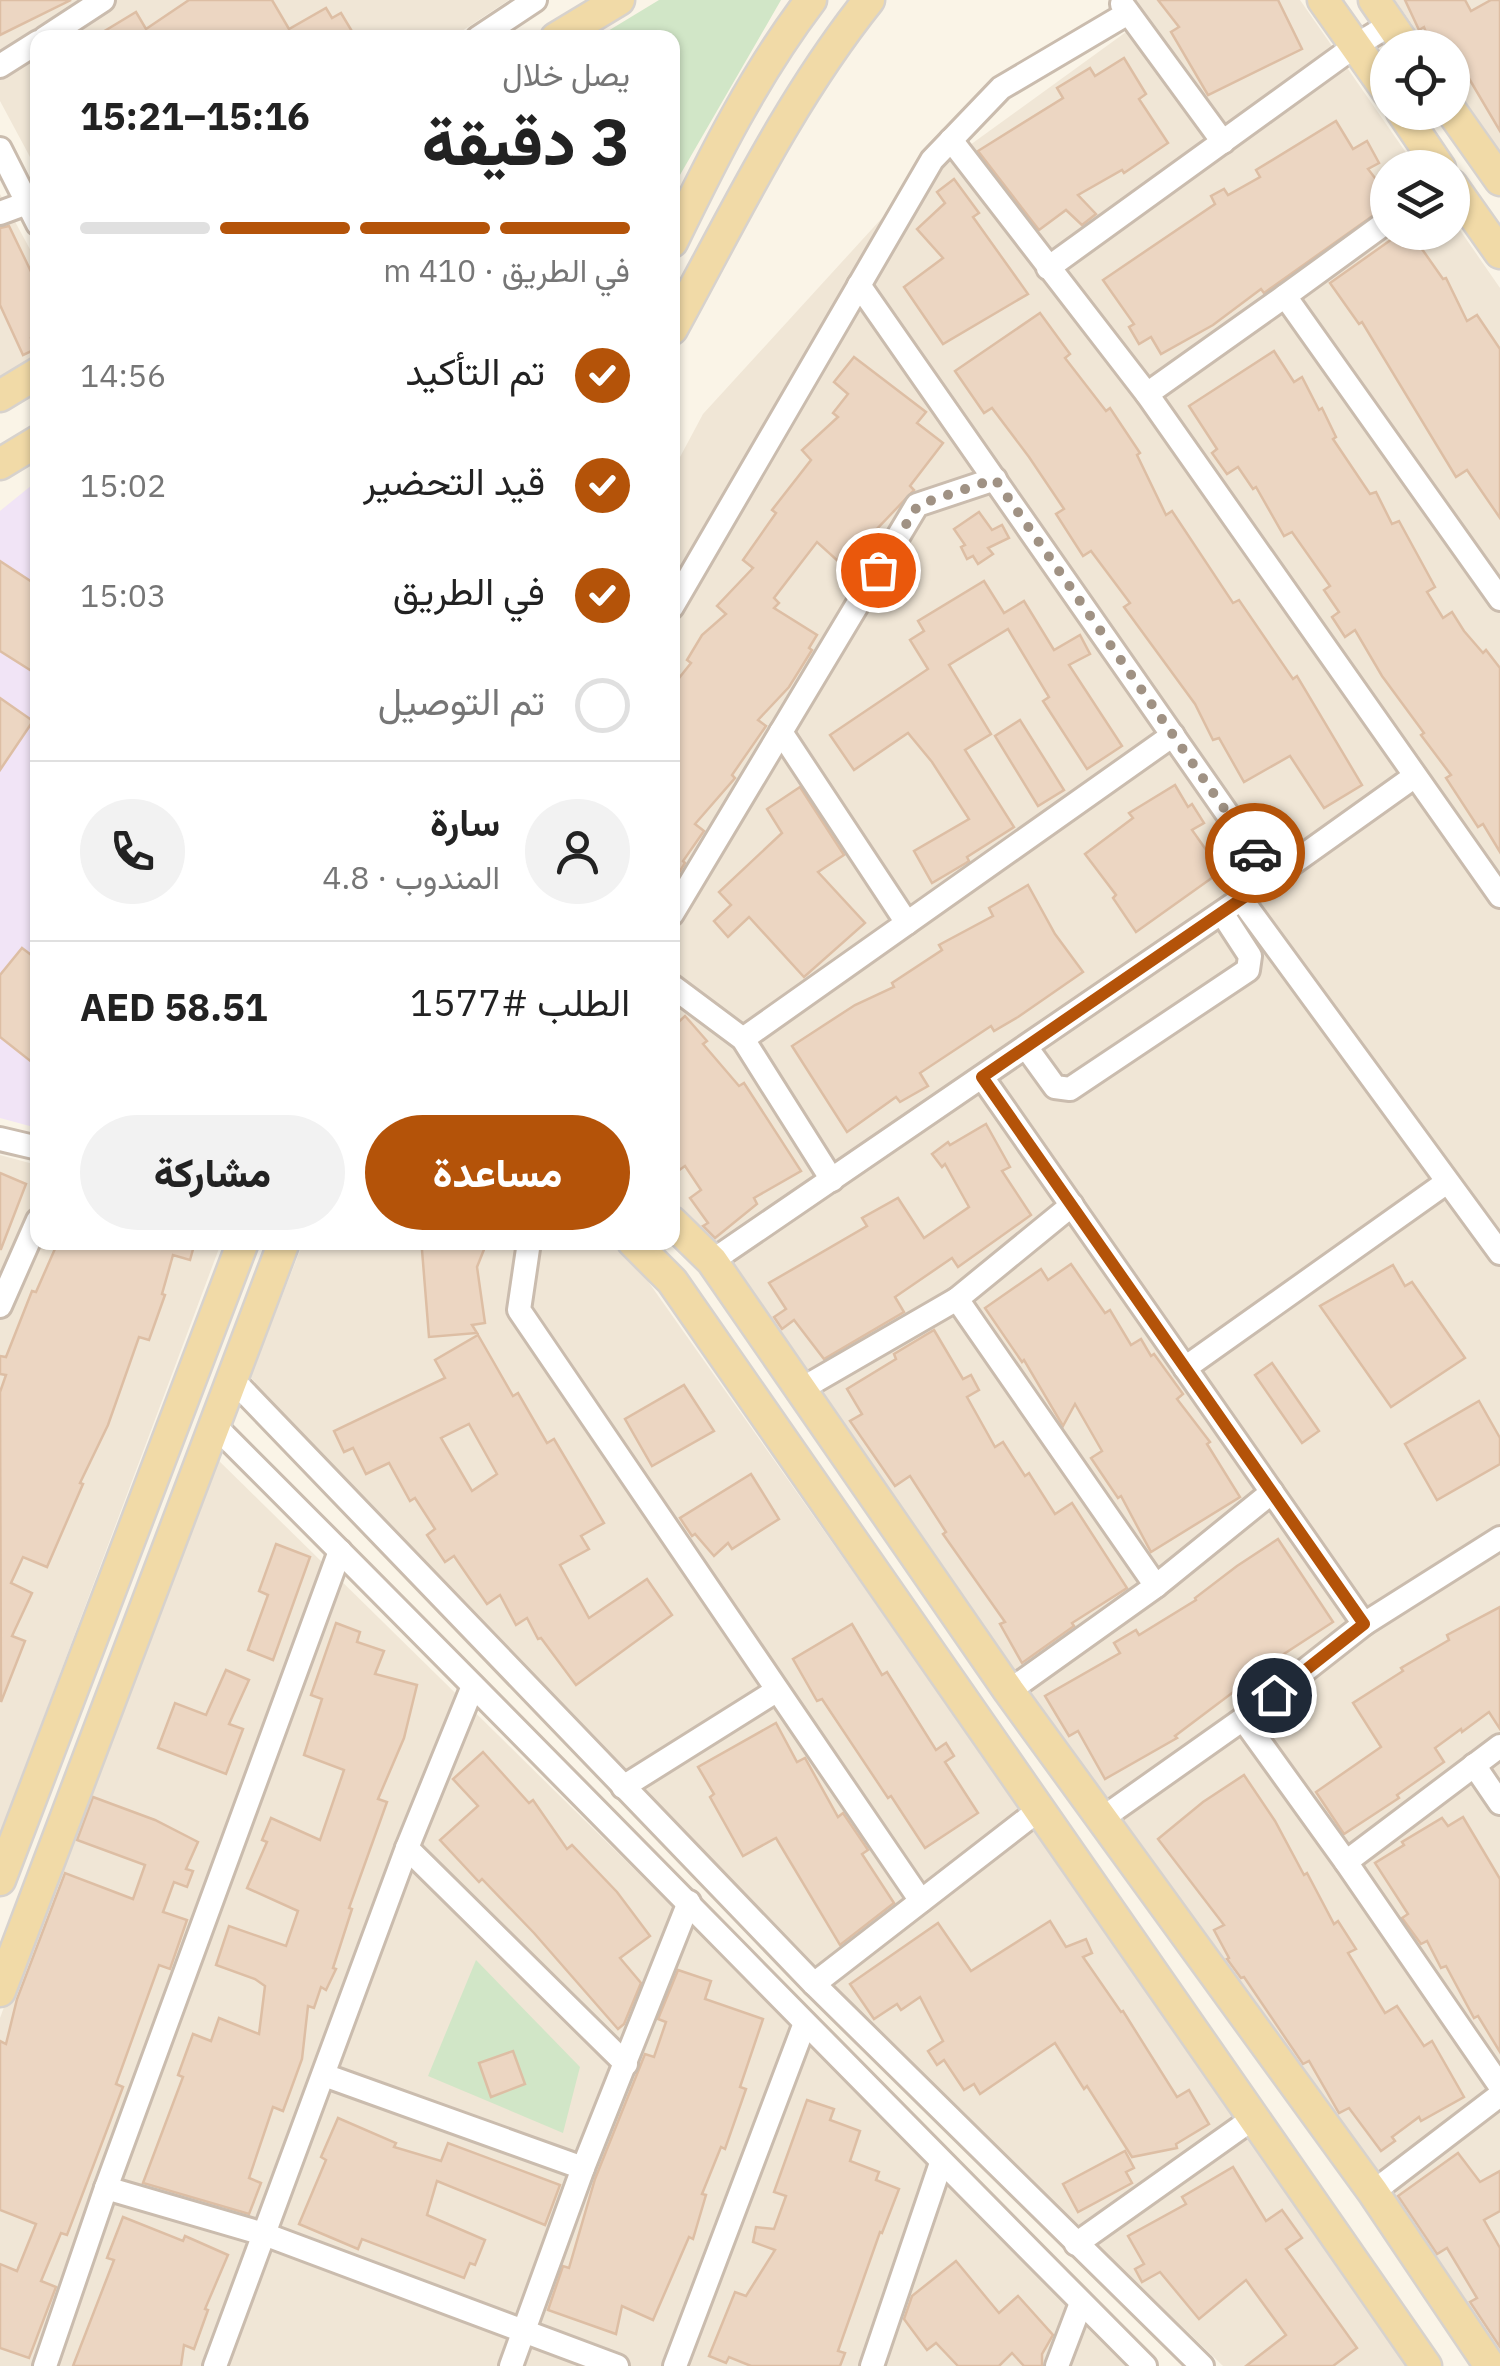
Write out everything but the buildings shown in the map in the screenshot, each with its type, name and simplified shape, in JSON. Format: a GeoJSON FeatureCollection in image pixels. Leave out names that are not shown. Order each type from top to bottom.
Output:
{"type":"FeatureCollection","features":[{"type":"Feature","properties":{"kind":"main road"},"geometry":{"type":"LineString","coordinates":[[680,226],[726,131],[811,0]]}},
{"type":"Feature","properties":{"kind":"main road"},"geometry":{"type":"LineString","coordinates":[[682,292],[848,26],[869,0]]}},
{"type":"Feature","properties":{"kind":"main road"},"geometry":{"type":"LineString","coordinates":[[1323,0],[1370,66]]}},
{"type":"Feature","properties":{"kind":"main road"},"geometry":{"type":"LineString","coordinates":[[567,30],[606,3]]}},
{"type":"Feature","properties":{"kind":"main road"},"geometry":{"type":"LineString","coordinates":[[1465,130],[1500,180]]}},
{"type":"Feature","properties":{"kind":"main road"},"geometry":{"type":"LineString","coordinates":[[1470,210],[1500,253]]}},
{"type":"Feature","properties":{"kind":"main road"},"geometry":{"type":"LineString","coordinates":[[0,396],[30,379]]}},
{"type":"Feature","properties":{"kind":"main road"},"geometry":{"type":"LineString","coordinates":[[0,464],[30,446]]}},
{"type":"Feature","properties":{"kind":"main road"},"geometry":{"type":"LineString","coordinates":[[680,1230],[712,1262],[798,1391],[1100,1820],[1373,2192],[1490,2366]]}},
{"type":"Feature","properties":{"kind":"main road"},"geometry":{"type":"LineString","coordinates":[[0,1880],[240,1250]]}},
{"type":"Feature","properties":{"kind":"main road"},"geometry":{"type":"LineString","coordinates":[[0,1990],[281,1250]]}},
{"type":"Feature","properties":{"kind":"main road"},"geometry":{"type":"LineString","coordinates":[[641,1250],[672,1281],[1426,2366]]}},
{"type":"Feature","properties":{"kind":"street"},"geometry":{"type":"LineString","coordinates":[[57,30],[104,0]]}},
{"type":"Feature","properties":{"kind":"street"},"geometry":{"type":"LineString","coordinates":[[490,30],[535,0]]}},
{"type":"Feature","properties":{"kind":"street"},"geometry":{"type":"LineString","coordinates":[[680,593],[932,160],[1001,88],[1124,6],[1224,142]]}},
{"type":"Feature","properties":{"kind":"street"},"geometry":{"type":"LineString","coordinates":[[1048,268],[1391,24]]}},
{"type":"Feature","properties":{"kind":"street"},"geometry":{"type":"LineString","coordinates":[[0,66],[30,47]]}},
{"type":"Feature","properties":{"kind":"street"},"geometry":{"type":"LineString","coordinates":[[951,140],[1147,394],[1500,896]]}},
{"type":"Feature","properties":{"kind":"street"},"geometry":{"type":"LineString","coordinates":[[0,148],[30,209]]}},
{"type":"Feature","properties":{"kind":"street"},"geometry":{"type":"LineString","coordinates":[[0,214],[30,213]]}},
{"type":"Feature","properties":{"kind":"street"},"geometry":{"type":"LineString","coordinates":[[1147,394],[1370,235]]}},
{"type":"Feature","properties":{"kind":"street"},"geometry":{"type":"LineString","coordinates":[[859,285],[1272,878]]}},
{"type":"Feature","properties":{"kind":"street"},"geometry":{"type":"LineString","coordinates":[[1285,296],[1500,600]]}},
{"type":"Feature","properties":{"kind":"street"},"geometry":{"type":"LineString","coordinates":[[680,901],[918,505],[995,479]]}},
{"type":"Feature","properties":{"kind":"street"},"geometry":{"type":"LineString","coordinates":[[781,732],[907,923]]}},
{"type":"Feature","properties":{"kind":"street"},"geometry":{"type":"LineString","coordinates":[[743,1039],[1173,735]]}},
{"type":"Feature","properties":{"kind":"street"},"geometry":{"type":"LineString","coordinates":[[712,1262],[1415,776]]}},
{"type":"Feature","properties":{"kind":"street"},"geometry":{"type":"LineString","coordinates":[[1026,1048],[1055,1087],[1070,1088],[1248,970],[1250,956],[1232,906]]}},
{"type":"Feature","properties":{"kind":"street"},"geometry":{"type":"LineString","coordinates":[[1232,906],[1500,1253]]}},
{"type":"Feature","properties":{"kind":"street"},"geometry":{"type":"LineString","coordinates":[[680,992],[743,1039],[832,1180]]}},
{"type":"Feature","properties":{"kind":"street"},"geometry":{"type":"LineString","coordinates":[[982,1077],[1364,1624]]}},
{"type":"Feature","properties":{"kind":"street"},"geometry":{"type":"LineString","coordinates":[[0,1139],[30,1146]]}},
{"type":"Feature","properties":{"kind":"street"},"geometry":{"type":"LineString","coordinates":[[1185,1368],[1446,1182]]}},
{"type":"Feature","properties":{"kind":"street"},"geometry":{"type":"LineString","coordinates":[[798,1391],[957,1299],[1072,1206]]}},
{"type":"Feature","properties":{"kind":"street"},"geometry":{"type":"LineString","coordinates":[[0,1306],[30,1238]]}},
{"type":"Feature","properties":{"kind":"street"},"geometry":{"type":"LineString","coordinates":[[528,1250],[519,1310],[920,1901]]}},
{"type":"Feature","properties":{"kind":"street"},"geometry":{"type":"LineString","coordinates":[[957,1299],[1156,1586]]}},
{"type":"Feature","properties":{"kind":"street"},"geometry":{"type":"LineString","coordinates":[[234,1381],[814,1984],[1202,2366]]}},
{"type":"Feature","properties":{"kind":"street"},"geometry":{"type":"LineString","coordinates":[[214,1424],[1144,2366]]}},
{"type":"Feature","properties":{"kind":"street"},"geometry":{"type":"LineString","coordinates":[[1009,1691],[1156,1586],[1272,1492]]}},
{"type":"Feature","properties":{"kind":"street"},"geometry":{"type":"LineString","coordinates":[[1100,1820],[1243,1719],[1364,1624],[1500,1538]]}},
{"type":"Feature","properties":{"kind":"street"},"geometry":{"type":"LineString","coordinates":[[44,2366],[340,1551]]}},
{"type":"Feature","properties":{"kind":"street"},"geometry":{"type":"LineString","coordinates":[[215,2366],[408,1848],[473,1686]]}},
{"type":"Feature","properties":{"kind":"street"},"geometry":{"type":"LineString","coordinates":[[624,1786],[776,1691]]}},
{"type":"Feature","properties":{"kind":"street"},"geometry":{"type":"LineString","coordinates":[[1243,1719],[1500,2086]]}},
{"type":"Feature","properties":{"kind":"street"},"geometry":{"type":"LineString","coordinates":[[1346,1862],[1500,1746]]}},
{"type":"Feature","properties":{"kind":"street"},"geometry":{"type":"LineString","coordinates":[[1474,1765],[1500,1804]]}},
{"type":"Feature","properties":{"kind":"street"},"geometry":{"type":"LineString","coordinates":[[814,1984],[1040,1809]]}},
{"type":"Feature","properties":{"kind":"street"},"geometry":{"type":"LineString","coordinates":[[408,1848],[626,2064]]}},
{"type":"Feature","properties":{"kind":"street"},"geometry":{"type":"LineString","coordinates":[[511,2366],[689,1902]]}},
{"type":"Feature","properties":{"kind":"street"},"geometry":{"type":"LineString","coordinates":[[675,2366],[805,2023]]}},
{"type":"Feature","properties":{"kind":"street"},"geometry":{"type":"LineString","coordinates":[[324,2074],[584,2168]]}},
{"type":"Feature","properties":{"kind":"street"},"geometry":{"type":"LineString","coordinates":[[1373,2192],[1500,2095]]}},
{"type":"Feature","properties":{"kind":"street"},"geometry":{"type":"LineString","coordinates":[[1076,2244],[1256,2117]]}},
{"type":"Feature","properties":{"kind":"street"},"geometry":{"type":"LineString","coordinates":[[872,2366],[941,2163]]}},
{"type":"Feature","properties":{"kind":"street"},"geometry":{"type":"LineString","coordinates":[[106,2188],[264,2234],[617,2366]]}},
{"type":"Feature","properties":{"kind":"street"},"geometry":{"type":"LineString","coordinates":[[1057,2366],[1082,2303]]}},
{"type":"Feature","properties":{"kind":"shaded area"},"geometry":{"type":"Polygon","coordinates":[[[0,0],[509,0],[464,30],[30,30],[30,157],[0,101],[0,0]]]}},
{"type":"Feature","properties":{"kind":"shaded area"},"geometry":{"type":"Polygon","coordinates":[[[1113,0],[1300,0],[1370,101],[1370,130],[1390,130],[1404,150],[1370,150],[1370,250],[1470,250],[1470,245],[1500,288],[1500,2365],[1213,1952],[680,1217],[680,457],[703,414],[883,217],[915,167],[970,145],[1126,32],[1113,0]]]}},
{"type":"Feature","properties":{"kind":"shaded area"},"geometry":{"type":"Polygon","coordinates":[[[1395,0],[1500,0],[1500,152],[1470,108],[1470,30],[1416,30],[1395,0]]]}},
{"type":"Feature","properties":{"kind":"shaded area"},"geometry":{"type":"Polygon","coordinates":[[[0,194],[30,249],[30,363],[0,379],[0,194]]]}},
{"type":"Feature","properties":{"kind":"shaded area"},"geometry":{"type":"Polygon","coordinates":[[[30,487],[30,1126],[0,1118],[0,511],[30,487]]]}},
{"type":"Feature","properties":{"kind":"shaded area"},"geometry":{"type":"Polygon","coordinates":[[[0,1155],[30,1163],[30,1250],[218,1250],[0,1834],[0,1155]]]}},
{"type":"Feature","properties":{"kind":"shaded area"},"geometry":{"type":"Polygon","coordinates":[[[300,1250],[626,1250],[1413,2366],[1223,2366],[785,1943],[250,1377],[300,1250]]]}},
{"type":"Feature","properties":{"kind":"shaded area"},"geometry":{"type":"Polygon","coordinates":[[[209,1451],[906,2136],[1132,2366],[0,2366],[0,2018],[209,1451]]]}},
{"type":"Feature","properties":{"kind":"green space"},"geometry":{"type":"Polygon","coordinates":[[[659,0],[781,0],[680,175],[680,30],[610,30],[659,0]]]}},
{"type":"Feature","properties":{"kind":"green space"},"geometry":{"type":"Polygon","coordinates":[[[476,1960],[580,2067],[563,2133],[428,2076],[476,1960]]]}},
{"type":"Feature","properties":{"kind":"way so far"},"geometry":{"type":"LineString","coordinates":[[878,570],[918,505],[995,479],[1255,853]]}},
{"type":"Feature","properties":{"kind":"route"},"geometry":{"type":"LineString","coordinates":[[1255,853],[1272,878],[982,1077],[1364,1624],[1274,1695]]}}]}
